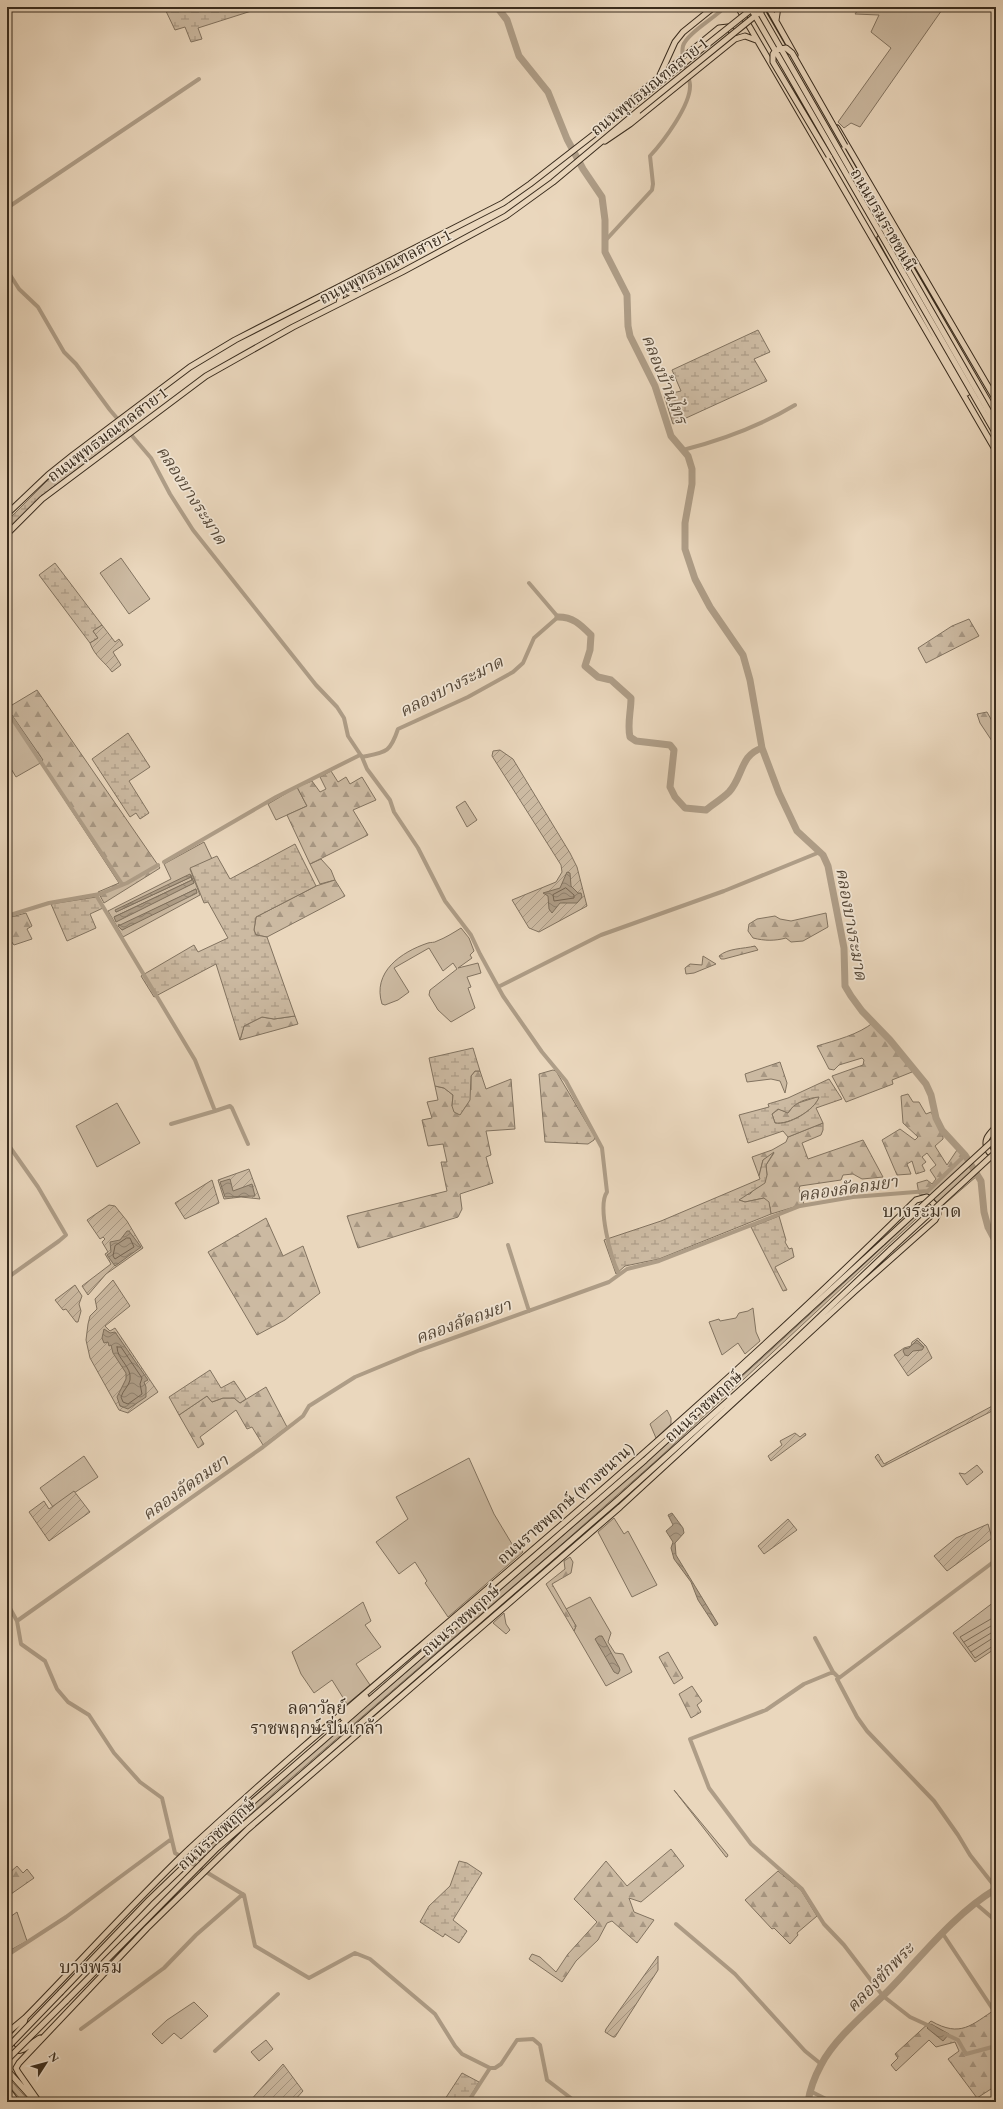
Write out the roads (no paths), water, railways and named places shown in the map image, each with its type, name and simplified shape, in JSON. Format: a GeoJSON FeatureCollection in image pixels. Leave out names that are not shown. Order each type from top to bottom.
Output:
{"type":"FeatureCollection","features":[{"type":"Feature","properties":{"kind":"main road"},"geometry":{"type":"LineString","coordinates":[[660,76],[675,42],[683,32],[714,7]]}},
{"type":"Feature","properties":{"kind":"main road"},"geometry":{"type":"LineString","coordinates":[[738,7],[996,451]]}},
{"type":"Feature","properties":{"kind":"main road"},"geometry":{"type":"LineString","coordinates":[[749,7],[996,434]]}},
{"type":"Feature","properties":{"kind":"main road","name":"ถนนบรมราชชนนี"},"geometry":{"type":"LineString","coordinates":[[749,7],[870,219],[996,445]]}},
{"type":"Feature","properties":{"kind":"main road"},"geometry":{"type":"LineString","coordinates":[[756,7],[996,424]]}},
{"type":"Feature","properties":{"kind":"main road","name":"ถนนพุทธมณฑลสาย 1"},"geometry":{"type":"LineString","coordinates":[[7,514],[48,475],[108,428],[190,367],[218,349],[496,206],[530,184],[756,7]]}},
{"type":"Feature","properties":{"kind":"main road","name":"ถนนบรมราชชนนี"},"geometry":{"type":"LineString","coordinates":[[760,7],[996,415]]}},
{"type":"Feature","properties":{"kind":"main road"},"geometry":{"type":"LineString","coordinates":[[767,7],[996,400]]}},
{"type":"Feature","properties":{"kind":"main road","name":"ถนนพุทธมณฑลสาย 1"},"geometry":{"type":"LineString","coordinates":[[7,534],[42,499],[141,424],[222,366],[339,303],[472,236],[506,216],[600,144],[638,111],[767,7]]}},
{"type":"Feature","properties":{"kind":"main road"},"geometry":{"type":"LineString","coordinates":[[776,22],[778,7]]}},
{"type":"Feature","properties":{"kind":"main road"},"geometry":{"type":"LineString","coordinates":[[594,134],[692,48],[723,26],[728,27],[733,33],[733,37],[729,44]]}},
{"type":"Feature","properties":{"kind":"main road"},"geometry":{"type":"LineString","coordinates":[[600,144],[613,138],[738,37],[745,36],[758,42]]}},
{"type":"Feature","properties":{"kind":"main road"},"geometry":{"type":"LineString","coordinates":[[860,215],[850,193],[829,156],[773,62],[772,54],[776,50],[786,48],[792,53],[845,146],[878,198]]}},
{"type":"Feature","properties":{"kind":"main road"},"geometry":{"type":"LineString","coordinates":[[348,282],[345,287],[347,292],[356,295]]}},
{"type":"Feature","properties":{"kind":"main road"},"geometry":{"type":"LineString","coordinates":[[333,291],[338,291],[341,295],[339,303]]}},
{"type":"Feature","properties":{"kind":"main road","name":"ถนนราชพฤกษ์"},"geometry":{"type":"LineString","coordinates":[[996,1127],[988,1135],[985,1142],[989,1152],[996,1154]]}},
{"type":"Feature","properties":{"kind":"main road","name":"ถนนราชพฤกษ์"},"geometry":{"type":"LineString","coordinates":[[7,2048],[205,1845],[324,1739],[596,1502],[996,1138]]}},
{"type":"Feature","properties":{"kind":"main road","name":"ถนนราชพฤกษ์"},"geometry":{"type":"LineString","coordinates":[[7,2060],[189,1875],[248,1820],[329,1752],[619,1499],[996,1154]]}},
{"type":"Feature","properties":{"kind":"main road","name":"ถนนราชพฤกษ์ (ทางขนาน)"},"geometry":{"type":"LineString","coordinates":[[25,2018],[185,1854],[321,1731],[538,1545],[768,1340],[876,1240],[918,1198],[927,1197],[935,1203],[938,1214],[935,1220],[860,1286]]}},
{"type":"Feature","properties":{"kind":"main road"},"geometry":{"type":"LineString","coordinates":[[38,2102],[16,2070],[19,2063],[160,1915],[211,1864],[275,1804],[370,1724],[620,1507],[860,1286],[876,1265]]}},
{"type":"Feature","properties":{"kind":"main road"},"geometry":{"type":"LineString","coordinates":[[768,1340],[774,1337],[828,1289],[835,1286]]}},
{"type":"Feature","properties":{"kind":"main road"},"geometry":{"type":"LineString","coordinates":[[556,1563],[619,1499]]}},
{"type":"Feature","properties":{"kind":"main road"},"geometry":{"type":"LineString","coordinates":[[538,1545],[547,1541],[590,1505],[596,1502]]}},
{"type":"Feature","properties":{"kind":"main road"},"geometry":{"type":"LineString","coordinates":[[324,1739],[326,1733],[377,1688],[380,1682]]}},
{"type":"Feature","properties":{"kind":"main road"},"geometry":{"type":"LineString","coordinates":[[329,1752],[370,1724]]}},
{"type":"Feature","properties":{"kind":"main road"},"geometry":{"type":"LineString","coordinates":[[124,1927],[126,1920],[155,1885]]}},
{"type":"Feature","properties":{"kind":"main road"},"geometry":{"type":"LineString","coordinates":[[25,2018],[23,2026],[10,2040],[12,2048],[16,2051],[23,2050],[43,2037]]}},
{"type":"Feature","properties":{"kind":"main road"},"geometry":{"type":"LineString","coordinates":[[7,2033],[25,2018]]}},
{"type":"Feature","properties":{"kind":"main road"},"geometry":{"type":"LineString","coordinates":[[7,2070],[38,2102]]}},
{"type":"Feature","properties":{"kind":"main road"},"geometry":{"type":"LineString","coordinates":[[7,2089],[18,2102]]}},
{"type":"Feature","properties":{"kind":"water"},"geometry":{"type":"Polygon","coordinates":[[[567,872],[570,873],[571,886],[578,893],[581,893],[582,897],[577,903],[560,903],[552,913],[549,909],[548,896],[543,893],[560,888],[567,872]]]}},
{"type":"Feature","properties":{"kind":"water"},"geometry":{"type":"Polygon","coordinates":[[[190,874],[194,883],[116,922],[114,917],[192,880],[191,877],[116,912],[115,910],[190,874]]]}},
{"type":"Feature","properties":{"kind":"water"},"geometry":{"type":"Polygon","coordinates":[[[196,889],[197,893],[122,930],[118,926],[196,889]]]}},
{"type":"Feature","properties":{"kind":"water"},"geometry":{"type":"Polygon","coordinates":[[[230,1179],[233,1191],[252,1184],[255,1196],[225,1197],[220,1182],[230,1179]]]}},
{"type":"Feature","properties":{"kind":"water"},"geometry":{"type":"Polygon","coordinates":[[[127,1231],[129,1231],[141,1247],[115,1266],[107,1255],[111,1252],[110,1242],[120,1240],[127,1231]]]}},
{"type":"Feature","properties":{"kind":"water"},"geometry":{"type":"Polygon","coordinates":[[[104,1329],[110,1333],[115,1332],[148,1380],[144,1382],[146,1387],[146,1397],[128,1409],[120,1406],[117,1397],[126,1379],[126,1373],[113,1353],[111,1345],[109,1346],[108,1342],[104,1343],[102,1338],[104,1329]]]}},
{"type":"Feature","properties":{"kind":"water"},"geometry":{"type":"Polygon","coordinates":[[[917,1340],[924,1347],[922,1350],[913,1351],[908,1356],[905,1355],[903,1351],[904,1349],[909,1348],[917,1340]]]}},
{"type":"Feature","properties":{"kind":"water"},"geometry":{"type":"Polygon","coordinates":[[[672,1513],[683,1528],[684,1533],[675,1543],[676,1555],[718,1624],[715,1626],[698,1600],[691,1582],[674,1559],[671,1548],[673,1542],[666,1531],[673,1525],[668,1515],[672,1513]]]}},
{"type":"Feature","properties":{"kind":"water"},"geometry":{"type":"Polygon","coordinates":[[[602,1636],[619,1667],[620,1670],[618,1674],[614,1672],[595,1639],[602,1636]]]}},
{"type":"Feature","properties":{"kind":"water"},"geometry":{"type":"Polygon","coordinates":[[[931,2024],[949,2034],[943,2041],[927,2028],[931,2024]]]}},
{"type":"Feature","properties":{"kind":"waterway","name":"คลองบ้านไทร"},"geometry":{"type":"LineString","coordinates":[[497,7],[507,20],[519,56],[548,92],[567,139],[583,169],[602,197],[605,220],[605,252],[627,295],[628,326],[630,336],[655,386],[671,436],[688,456],[692,469],[692,484],[685,523],[685,549],[695,579],[710,607],[743,655],[750,680],[762,748],[779,793],[797,831],[823,855],[828,866],[844,948],[845,986],[862,1011],[890,1040],[926,1084],[931,1095],[936,1118],[942,1130],[965,1155],[981,1181],[984,1212],[988,1227],[996,1242]]}},
{"type":"Feature","properties":{"kind":"waterway"},"geometry":{"type":"LineString","coordinates":[[605,241],[652,190],[653,184],[650,156],[675,123],[686,103],[689,93],[690,85],[682,51],[685,41],[725,7]]}},
{"type":"Feature","properties":{"kind":"waterway"},"geometry":{"type":"LineString","coordinates":[[7,208],[199,79]]}},
{"type":"Feature","properties":{"kind":"waterway","name":"คลองบางระมาด"},"geometry":{"type":"LineString","coordinates":[[7,270],[19,289],[38,307],[64,352],[76,364],[110,410],[151,458],[170,494],[193,530],[316,685],[337,707],[344,718],[348,736],[362,757],[367,769],[390,800],[394,812],[418,848],[445,901],[471,935],[503,996],[542,1052],[566,1081],[602,1148],[607,1192],[604,1199],[604,1220],[612,1257],[619,1274]]}},
{"type":"Feature","properties":{"kind":"waterway"},"geometry":{"type":"LineString","coordinates":[[683,450],[740,432],[782,413],[795,405]]}},
{"type":"Feature","properties":{"kind":"waterway","name":"คลองบางระมาด"},"geometry":{"type":"LineString","coordinates":[[362,757],[377,754],[386,750],[392,743],[398,729],[468,697],[513,672],[523,663],[534,638],[558,617],[529,583]]}},
{"type":"Feature","properties":{"kind":"waterway","name":"คลองบางระมาด"},"geometry":{"type":"LineString","coordinates":[[558,617],[568,618],[576,622],[591,635],[590,650],[585,666],[598,677],[611,680],[631,698],[629,723],[630,737],[636,741],[670,745],[674,750],[670,787],[675,797],[685,808],[706,810],[723,797],[734,786],[746,761],[755,751],[762,748]]}},
{"type":"Feature","properties":{"kind":"waterway"},"geometry":{"type":"LineString","coordinates":[[7,711],[122,884]]}},
{"type":"Feature","properties":{"kind":"waterway"},"geometry":{"type":"LineString","coordinates":[[164,862],[276,797],[360,755]]}},
{"type":"Feature","properties":{"kind":"waterway"},"geometry":{"type":"LineString","coordinates":[[500,986],[601,935],[724,891],[820,852]]}},
{"type":"Feature","properties":{"kind":"waterway"},"geometry":{"type":"LineString","coordinates":[[7,916],[49,903],[100,894],[127,883],[158,865]]}},
{"type":"Feature","properties":{"kind":"waterway"},"geometry":{"type":"LineString","coordinates":[[96,895],[195,1060],[215,1111],[230,1106],[248,1144]]}},
{"type":"Feature","properties":{"kind":"waterway"},"geometry":{"type":"LineString","coordinates":[[171,1124],[215,1111]]}},
{"type":"Feature","properties":{"kind":"waterway"},"geometry":{"type":"LineString","coordinates":[[7,1143],[38,1187],[66,1235],[7,1278]]}},
{"type":"Feature","properties":{"kind":"waterway","name":"คลองลัดถมยา"},"geometry":{"type":"LineString","coordinates":[[17,1621],[263,1447],[303,1416],[309,1406],[355,1377],[420,1350],[609,1282],[627,1269],[659,1261],[800,1206],[853,1197],[928,1191],[965,1155]]}},
{"type":"Feature","properties":{"kind":"waterway"},"geometry":{"type":"LineString","coordinates":[[508,1245],[529,1311]]}},
{"type":"Feature","properties":{"kind":"waterway"},"geometry":{"type":"LineString","coordinates":[[934,2028],[910,2017],[883,1996],[844,1945],[824,1924],[802,1889],[751,1844],[709,1788],[690,1739],[766,1710],[804,1684],[833,1672],[839,1678],[996,1560]]}},
{"type":"Feature","properties":{"kind":"waterway"},"geometry":{"type":"LineString","coordinates":[[7,1603],[17,1621],[21,1644],[45,1661],[57,1689],[68,1702],[89,1715],[114,1753],[140,1782],[162,1798],[175,1853],[244,1895],[255,1946],[309,1978],[355,1953],[370,1959],[435,2014],[455,2046],[462,2054],[490,2068],[495,2068],[501,2064],[517,2040],[533,2039],[540,2045],[547,2080],[576,2102]]}},
{"type":"Feature","properties":{"kind":"waterway"},"geometry":{"type":"LineString","coordinates":[[996,1616],[960,1637],[975,1658],[996,1644]]}},
{"type":"Feature","properties":{"kind":"waterway"},"geometry":{"type":"LineString","coordinates":[[964,1642],[996,1623]]}},
{"type":"Feature","properties":{"kind":"waterway"},"geometry":{"type":"LineString","coordinates":[[968,1647],[996,1630]]}},
{"type":"Feature","properties":{"kind":"waterway"},"geometry":{"type":"LineString","coordinates":[[971,1652],[996,1636]]}},
{"type":"Feature","properties":{"kind":"waterway"},"geometry":{"type":"LineString","coordinates":[[815,1638],[833,1672]]}},
{"type":"Feature","properties":{"kind":"waterway"},"geometry":{"type":"LineString","coordinates":[[837,1679],[857,1717],[867,1731],[934,1801],[970,1855],[996,1888]]}},
{"type":"Feature","properties":{"kind":"waterway"},"geometry":{"type":"LineString","coordinates":[[9,1954],[66,1917],[170,1840]]}},
{"type":"Feature","properties":{"kind":"waterway","name":"คลองชักพระ"},"geometry":{"type":"LineString","coordinates":[[808,2102],[811,2087],[819,2069],[834,2045],[888,1991],[952,1923],[981,1899],[996,1889]]}},
{"type":"Feature","properties":{"kind":"waterway"},"geometry":{"type":"LineString","coordinates":[[81,2029],[164,1968],[196,1935],[243,1894]]}},
{"type":"Feature","properties":{"kind":"waterway"},"geometry":{"type":"LineString","coordinates":[[975,1903],[996,1921]]}},
{"type":"Feature","properties":{"kind":"waterway"},"geometry":{"type":"LineString","coordinates":[[676,1924],[735,1974],[805,2051],[821,2064]]}},
{"type":"Feature","properties":{"kind":"waterway"},"geometry":{"type":"LineString","coordinates":[[943,1934],[996,2014]]}},
{"type":"Feature","properties":{"kind":"waterway"},"geometry":{"type":"LineString","coordinates":[[215,2051],[278,1994]]}},
{"type":"Feature","properties":{"kind":"waterway"},"geometry":{"type":"LineString","coordinates":[[943,2033],[958,2040],[966,2054],[996,2046]]}},
{"type":"Feature","properties":{"kind":"waterway"},"geometry":{"type":"LineString","coordinates":[[468,2102],[490,2068]]}},
{"type":"Feature","properties":{"kind":"waterway"},"geometry":{"type":"LineString","coordinates":[[810,2091],[832,2102]]}},
{"type":"Feature","properties":{"kind":"district","name":"บางระมาด"},"geometry":{"type":"Point","coordinates":[922,1211]}},
{"type":"Feature","properties":{"kind":"district","name":"ลดาวัลย์ ราชพฤกษ์-ปิ่นเกล้า"},"geometry":{"type":"Point","coordinates":[317,1718]}},
{"type":"Feature","properties":{"kind":"district","name":"บางพรม"},"geometry":{"type":"Point","coordinates":[91,1967]}}]}
